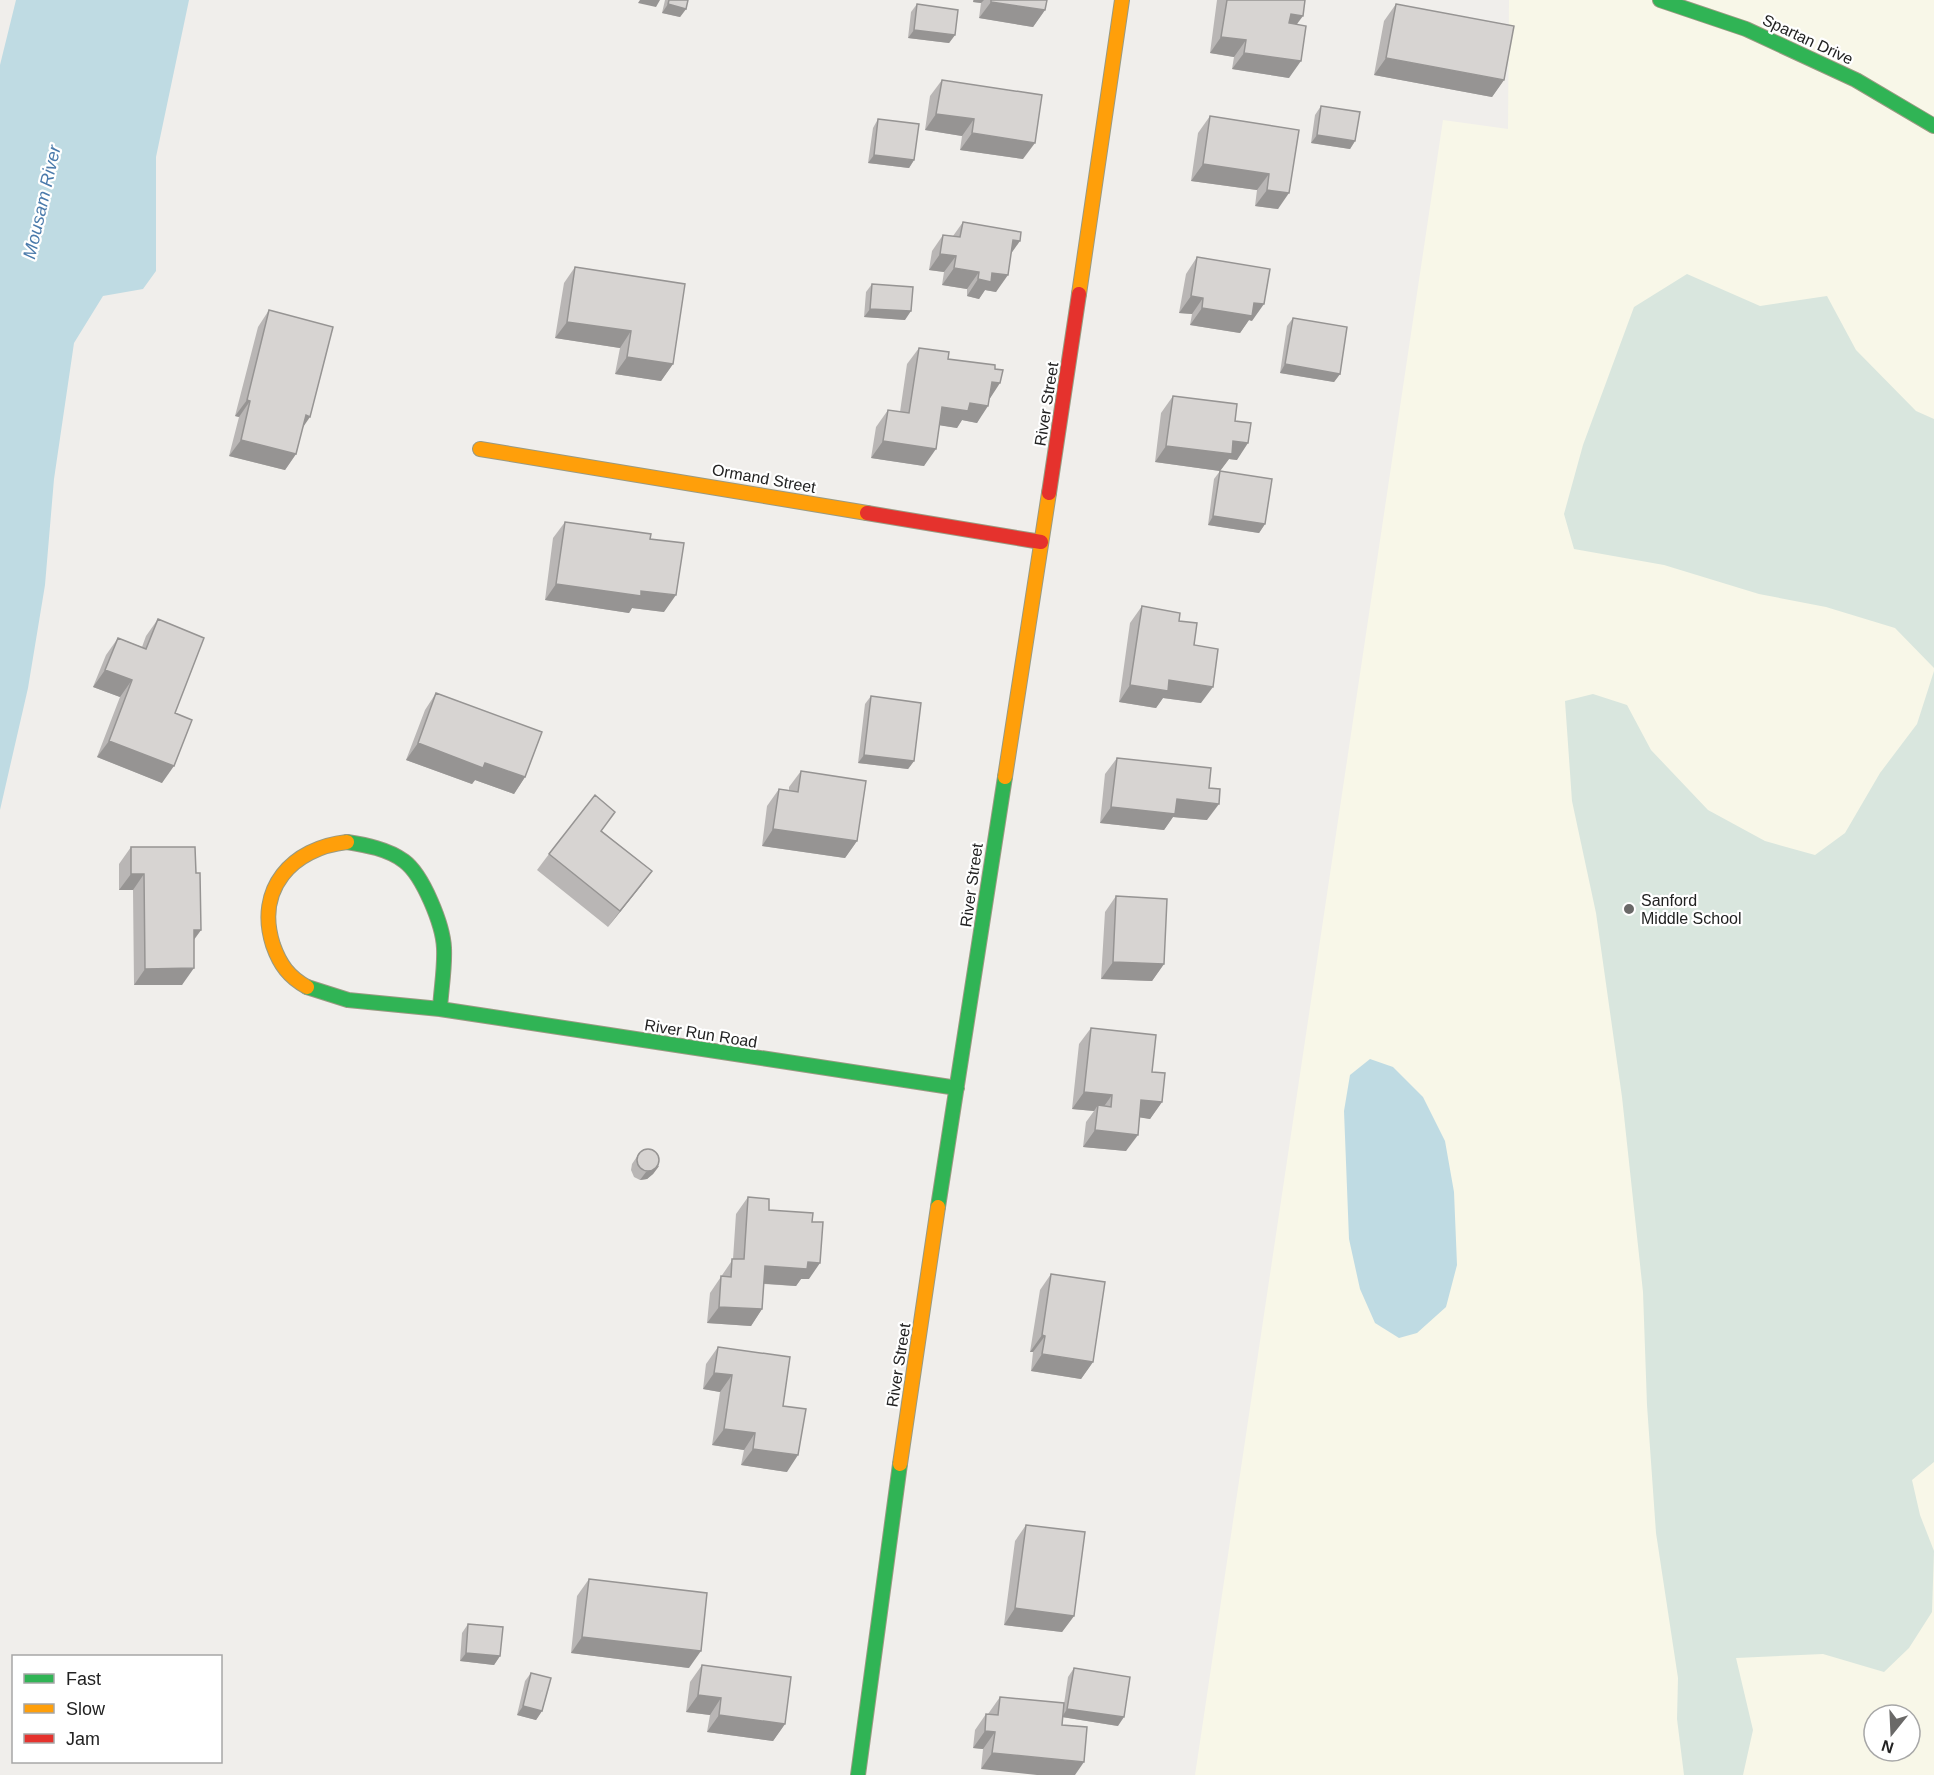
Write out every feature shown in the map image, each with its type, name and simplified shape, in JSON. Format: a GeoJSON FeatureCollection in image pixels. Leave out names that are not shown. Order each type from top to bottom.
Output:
{"type":"FeatureCollection","features":[{"type":"Feature","properties":{"kind":"street","name":"River Street"},"geometry":{"type":"LineString","coordinates":[[858,1775],[884,1567],[1122,0]]}},
{"type":"Feature","properties":{"kind":"street","name":"Spartan Drive"},"geometry":{"type":"LineString","coordinates":[[1660,0],[1746,29],[1856,80],[1934,126]]}},
{"type":"Feature","properties":{"kind":"street","name":"Ormand Street"},"geometry":{"type":"LineString","coordinates":[[480,449],[1041,542]]}},
{"type":"Feature","properties":{"kind":"street","name":"River Run Road"},"geometry":{"type":"LineString","coordinates":[[440,1009],[444,946],[426,888],[410,864],[391,852],[347,842],[325,845],[307,854],[277,882],[269,900],[269,935],[281,966],[294,980],[319,993],[347,1000],[440,1009],[957,1089]]}},
{"type":"Feature","properties":{"kind":"shaded area","name":"Sanford Middle School"},"geometry":{"type":"Polygon","coordinates":[[[1509,0],[1934,0],[1934,1775],[1195,1775],[1443,120],[1508,129],[1509,0]]]}},
{"type":"Feature","properties":{"kind":"shaded area"},"geometry":{"type":"Polygon","coordinates":[[[1687,274],[1760,306],[1827,296],[1856,350],[1916,411],[1934,419],[1934,668],[1895,628],[1826,607],[1759,594],[1664,565],[1574,549],[1564,514],[1583,445],[1634,307],[1687,274]]]}},
{"type":"Feature","properties":{"kind":"shaded area"},"geometry":{"type":"Polygon","coordinates":[[[1934,671],[1934,1462],[1912,1480],[1920,1515],[1934,1551],[1932,1612],[1909,1648],[1884,1672],[1823,1654],[1736,1658],[1753,1730],[1743,1775],[1684,1775],[1677,1719],[1678,1678],[1656,1533],[1647,1405],[1643,1292],[1622,1097],[1596,913],[1572,801],[1565,701],[1593,694],[1627,705],[1651,750],[1708,810],[1765,841],[1815,855],[1845,833],[1880,773],[1917,724],[1934,671]]]}},
{"type":"Feature","properties":{"kind":"water","name":"Mousam River"},"geometry":{"type":"Polygon","coordinates":[[[16,0],[189,0],[156,157],[156,271],[143,289],[103,296],[74,343],[54,479],[45,585],[28,688],[0,810],[0,65],[16,0]]]}},
{"type":"Feature","properties":{"kind":"water"},"geometry":{"type":"Polygon","coordinates":[[[1370,1059],[1393,1067],[1423,1097],[1445,1141],[1454,1192],[1457,1265],[1446,1307],[1417,1333],[1399,1338],[1375,1323],[1360,1289],[1349,1239],[1344,1111],[1350,1075],[1370,1059]]]}},
{"type":"Feature","properties":{"kind":"building"},"geometry":{"type":"Polygon","coordinates":[[[669,0],[688,0],[686,9],[668,4],[669,0]]]}},
{"type":"Feature","properties":{"kind":"building"},"geometry":{"type":"Polygon","coordinates":[[[991,0],[1047,0],[1045,10],[991,2],[991,0]]]}},
{"type":"Feature","properties":{"kind":"building"},"geometry":{"type":"Polygon","coordinates":[[[1227,0],[1305,0],[1303,16],[1291,14],[1289,23],[1306,26],[1301,61],[1244,53],[1246,40],[1221,37],[1227,0]]]}},
{"type":"Feature","properties":{"kind":"building"},"geometry":{"type":"Polygon","coordinates":[[[917,4],[958,10],[955,35],[914,30],[917,4]]]}},
{"type":"Feature","properties":{"kind":"building"},"geometry":{"type":"Polygon","coordinates":[[[1396,4],[1514,26],[1504,80],[1386,58],[1396,4]]]}},
{"type":"Feature","properties":{"kind":"building"},"geometry":{"type":"Polygon","coordinates":[[[942,80],[1042,95],[1035,143],[972,133],[974,119],[936,114],[942,80]]]}},
{"type":"Feature","properties":{"kind":"building"},"geometry":{"type":"Polygon","coordinates":[[[1321,106],[1360,112],[1355,141],[1317,135],[1321,106]]]}},
{"type":"Feature","properties":{"kind":"building"},"geometry":{"type":"Polygon","coordinates":[[[1210,116],[1299,130],[1289,193],[1267,190],[1269,174],[1203,164],[1210,116]]]}},
{"type":"Feature","properties":{"kind":"building"},"geometry":{"type":"Polygon","coordinates":[[[878,119],[919,124],[914,160],[874,155],[878,119]]]}},
{"type":"Feature","properties":{"kind":"building"},"geometry":{"type":"Polygon","coordinates":[[[963,222],[1021,232],[1020,241],[1013,240],[1008,275],[992,273],[991,282],[978,279],[979,272],[954,268],[956,256],[940,254],[943,235],[960,237],[963,222]]]}},
{"type":"Feature","properties":{"kind":"building"},"geometry":{"type":"Polygon","coordinates":[[[1197,257],[1270,269],[1264,304],[1254,303],[1252,316],[1202,308],[1203,298],[1191,296],[1197,257]]]}},
{"type":"Feature","properties":{"kind":"building"},"geometry":{"type":"Polygon","coordinates":[[[575,267],[685,284],[673,364],[627,357],[631,331],[567,322],[575,267]]]}},
{"type":"Feature","properties":{"kind":"building"},"geometry":{"type":"Polygon","coordinates":[[[872,284],[913,287],[911,311],[870,309],[872,284]]]}},
{"type":"Feature","properties":{"kind":"building"},"geometry":{"type":"Polygon","coordinates":[[[269,310],[333,327],[310,417],[306,415],[296,454],[241,440],[250,401],[247,400],[269,310]]]}},
{"type":"Feature","properties":{"kind":"building"},"geometry":{"type":"Polygon","coordinates":[[[1293,318],[1347,327],[1340,374],[1285,364],[1293,318]]]}},
{"type":"Feature","properties":{"kind":"building"},"geometry":{"type":"Polygon","coordinates":[[[919,348],[949,352],[948,359],[995,365],[995,369],[1003,370],[1000,383],[992,382],[988,406],[970,403],[968,411],[942,407],[936,449],[883,441],[888,410],[909,413],[919,348]]]}},
{"type":"Feature","properties":{"kind":"building"},"geometry":{"type":"Polygon","coordinates":[[[1173,396],[1237,404],[1235,421],[1251,423],[1248,443],[1233,441],[1232,454],[1166,446],[1173,396]]]}},
{"type":"Feature","properties":{"kind":"building"},"geometry":{"type":"Polygon","coordinates":[[[1220,471],[1272,479],[1265,524],[1213,516],[1220,471]]]}},
{"type":"Feature","properties":{"kind":"building"},"geometry":{"type":"Polygon","coordinates":[[[565,522],[651,534],[650,539],[684,543],[676,595],[641,591],[641,596],[556,584],[565,522]]]}},
{"type":"Feature","properties":{"kind":"building"},"geometry":{"type":"Polygon","coordinates":[[[1142,606],[1180,613],[1179,621],[1197,623],[1194,645],[1218,649],[1213,687],[1169,680],[1168,691],[1130,685],[1142,606]]]}},
{"type":"Feature","properties":{"kind":"building"},"geometry":{"type":"Polygon","coordinates":[[[158,619],[204,638],[175,713],[192,720],[174,766],[109,741],[132,680],[105,670],[118,638],[146,649],[158,619]]]}},
{"type":"Feature","properties":{"kind":"building"},"geometry":{"type":"Polygon","coordinates":[[[436,693],[542,732],[525,777],[485,763],[483,768],[418,743],[436,693]]]}},
{"type":"Feature","properties":{"kind":"building"},"geometry":{"type":"Polygon","coordinates":[[[871,696],[921,703],[914,761],[864,755],[871,696]]]}},
{"type":"Feature","properties":{"kind":"building"},"geometry":{"type":"Polygon","coordinates":[[[1117,758],[1211,768],[1209,788],[1220,789],[1219,804],[1177,799],[1175,814],[1111,807],[1117,758]]]}},
{"type":"Feature","properties":{"kind":"building"},"geometry":{"type":"Polygon","coordinates":[[[801,771],[866,781],[857,841],[773,829],[779,789],[798,792],[801,771]]]}},
{"type":"Feature","properties":{"kind":"building"},"geometry":{"type":"Polygon","coordinates":[[[595,795],[615,812],[601,831],[652,871],[620,911],[549,854],[595,795]]]}},
{"type":"Feature","properties":{"kind":"building"},"geometry":{"type":"Polygon","coordinates":[[[131,847],[195,847],[196,873],[200,873],[201,930],[194,930],[194,968],[145,969],[144,874],[131,874],[131,847]]]}},
{"type":"Feature","properties":{"kind":"building"},"geometry":{"type":"Polygon","coordinates":[[[1116,896],[1167,899],[1164,964],[1113,962],[1116,896]]]}},
{"type":"Feature","properties":{"kind":"building"},"geometry":{"type":"Polygon","coordinates":[[[1091,1028],[1156,1035],[1152,1072],[1165,1073],[1162,1102],[1141,1100],[1138,1135],[1095,1130],[1098,1105],[1111,1107],[1112,1095],[1084,1092],[1091,1028]]]}},
{"type":"Feature","properties":{"kind":"building"},"geometry":{"type":"Polygon","coordinates":[[[648,1149],[656,1152],[659,1160],[656,1168],[648,1171],[640,1168],[637,1160],[640,1152],[648,1149]]]}},
{"type":"Feature","properties":{"kind":"building"},"geometry":{"type":"Polygon","coordinates":[[[748,1197],[769,1199],[769,1210],[813,1213],[812,1222],[823,1222],[820,1263],[808,1262],[807,1269],[765,1266],[762,1309],[719,1307],[721,1276],[731,1277],[732,1259],[744,1259],[748,1197]]]}},
{"type":"Feature","properties":{"kind":"building"},"geometry":{"type":"Polygon","coordinates":[[[1051,1274],[1105,1282],[1093,1362],[1042,1354],[1045,1336],[1042,1335],[1051,1274]]]}},
{"type":"Feature","properties":{"kind":"building"},"geometry":{"type":"Polygon","coordinates":[[[718,1347],[790,1357],[783,1406],[806,1409],[798,1455],[753,1449],[755,1433],[724,1429],[732,1375],[714,1373],[718,1347]]]}},
{"type":"Feature","properties":{"kind":"building"},"geometry":{"type":"Polygon","coordinates":[[[1026,1525],[1085,1532],[1074,1616],[1015,1608],[1026,1525]]]}},
{"type":"Feature","properties":{"kind":"building"},"geometry":{"type":"Polygon","coordinates":[[[589,1579],[707,1593],[701,1651],[582,1637],[589,1579]]]}},
{"type":"Feature","properties":{"kind":"building"},"geometry":{"type":"Polygon","coordinates":[[[468,1624],[503,1627],[500,1656],[466,1653],[468,1624]]]}},
{"type":"Feature","properties":{"kind":"building"},"geometry":{"type":"Polygon","coordinates":[[[702,1665],[791,1677],[785,1724],[719,1715],[721,1698],[698,1695],[702,1665]]]}},
{"type":"Feature","properties":{"kind":"building"},"geometry":{"type":"Polygon","coordinates":[[[1074,1668],[1130,1677],[1124,1717],[1067,1709],[1074,1668]]]}},
{"type":"Feature","properties":{"kind":"building"},"geometry":{"type":"Polygon","coordinates":[[[531,1673],[551,1678],[542,1711],[523,1706],[531,1673]]]}},
{"type":"Feature","properties":{"kind":"building"},"geometry":{"type":"Polygon","coordinates":[[[1000,1697],[1064,1703],[1062,1725],[1087,1727],[1084,1762],[992,1753],[995,1732],[985,1731],[986,1714],[998,1715],[1000,1697]]]}},
{"type":"Feature","properties":{"kind":"traffic: fast"},"geometry":{"type":"LineString","coordinates":[[1660,0],[1746,29],[1856,80],[1934,126]]}},
{"type":"Feature","properties":{"kind":"traffic: fast"},"geometry":{"type":"LineString","coordinates":[[938,1207],[1005,777]]}},
{"type":"Feature","properties":{"kind":"traffic: fast"},"geometry":{"type":"LineString","coordinates":[[307,987],[348,1000],[440,1009],[444,964],[443,938],[425,889],[411,868],[398,857],[377,848],[347,842]]}},
{"type":"Feature","properties":{"kind":"traffic: fast"},"geometry":{"type":"LineString","coordinates":[[440,1009],[957,1088]]}},
{"type":"Feature","properties":{"kind":"traffic: fast"},"geometry":{"type":"LineString","coordinates":[[858,1775],[900,1464]]}},
{"type":"Feature","properties":{"kind":"traffic: slow"},"geometry":{"type":"LineString","coordinates":[[1079,294],[1122,0]]}},
{"type":"Feature","properties":{"kind":"traffic: slow"},"geometry":{"type":"LineString","coordinates":[[480,449],[867,513]]}},
{"type":"Feature","properties":{"kind":"traffic: slow"},"geometry":{"type":"LineString","coordinates":[[1005,777],[1049,493]]}},
{"type":"Feature","properties":{"kind":"traffic: slow"},"geometry":{"type":"LineString","coordinates":[[307,987],[290,975],[279,959],[273,945],[269,925],[269,906],[274,889],[295,862],[327,846],[347,842]]}},
{"type":"Feature","properties":{"kind":"traffic: slow"},"geometry":{"type":"LineString","coordinates":[[900,1464],[938,1207]]}},
{"type":"Feature","properties":{"kind":"traffic: jam"},"geometry":{"type":"LineString","coordinates":[[1049,493],[1079,294]]}},
{"type":"Feature","properties":{"kind":"traffic: jam"},"geometry":{"type":"LineString","coordinates":[[867,513],[1041,542]]}},
{"type":"Feature","properties":{"kind":"place","name":"Sanford Middle School"},"geometry":{"type":"Point","coordinates":[1629,909]}}]}
